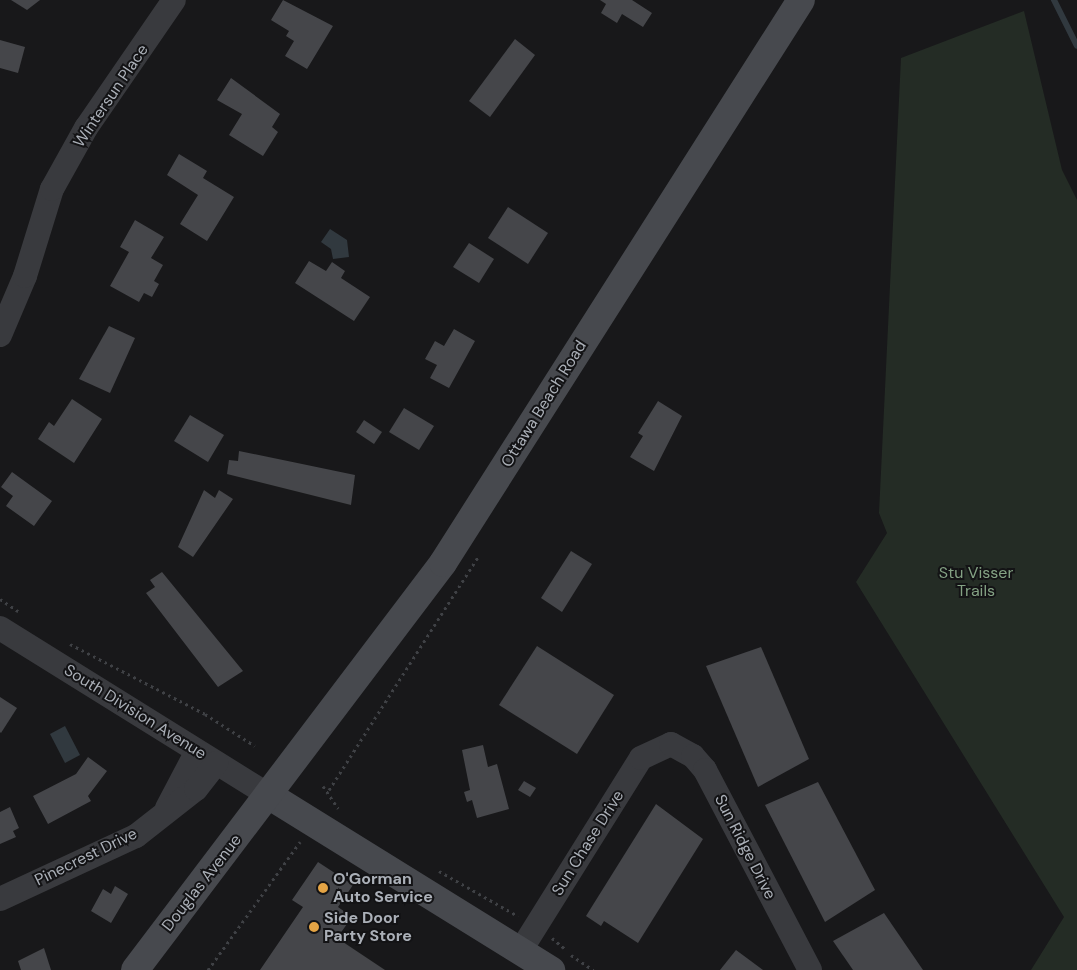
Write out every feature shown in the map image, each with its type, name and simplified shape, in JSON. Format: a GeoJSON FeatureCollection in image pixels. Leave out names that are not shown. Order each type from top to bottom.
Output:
{"type":"FeatureCollection","features":[{"type":"Feature","properties":{"kind":"street","name":"Wintersun Place"},"geometry":{"type":"LineString","coordinates":[[0,335],[25,276],[52,189],[86,128],[174,0]]}},
{"type":"Feature","properties":{"kind":"street","name":"Ottawa Beach Road"},"geometry":{"type":"LineString","coordinates":[[270,796],[443,564],[801,0]]}},
{"type":"Feature","properties":{"kind":"street","name":"South Division Avenue"},"geometry":{"type":"LineString","coordinates":[[0,628],[270,796]]}},
{"type":"Feature","properties":{"kind":"street","name":"Sun Chase Drive"},"geometry":{"type":"LineString","coordinates":[[521,950],[641,758],[662,745]]}},
{"type":"Feature","properties":{"kind":"street","name":"Sun Ridge Drive"},"geometry":{"type":"LineString","coordinates":[[662,745],[680,746],[704,770],[810,970]]}},
{"type":"Feature","properties":{"kind":"street","name":"Pinecrest Drive"},"geometry":{"type":"LineString","coordinates":[[0,899],[120,844],[167,808],[206,757]]}},
{"type":"Feature","properties":{"kind":"street"},"geometry":{"type":"LineString","coordinates":[[270,796],[551,970]]}},
{"type":"Feature","properties":{"kind":"street","name":"Douglas Avenue"},"geometry":{"type":"LineString","coordinates":[[135,970],[270,796]]}},
{"type":"Feature","properties":{"kind":"path"},"geometry":{"type":"LineString","coordinates":[[329,790],[458,590]]}},
{"type":"Feature","properties":{"kind":"path"},"geometry":{"type":"LineString","coordinates":[[0,599],[22,614]]}},
{"type":"Feature","properties":{"kind":"path"},"geometry":{"type":"LineString","coordinates":[[64,640],[205,714],[255,746]]}},
{"type":"Feature","properties":{"kind":"path"},"geometry":{"type":"LineString","coordinates":[[326,801],[328,796]]}},
{"type":"Feature","properties":{"kind":"path"},"geometry":{"type":"LineString","coordinates":[[208,970],[300,842]]}},
{"type":"Feature","properties":{"kind":"path"},"geometry":{"type":"LineString","coordinates":[[462,883],[525,920]]}},
{"type":"Feature","properties":{"kind":"path"},"geometry":{"type":"LineString","coordinates":[[549,936],[593,970]]}},
{"type":"Feature","properties":{"kind":"green space","name":"Stu Visser Trails"},"geometry":{"type":"Polygon","coordinates":[[[1024,11],[1062,170],[1077,200],[1077,970],[1031,970],[1064,917],[856,582],[887,533],[879,513],[901,58],[1024,11]]]}},
{"type":"Feature","properties":{"kind":"shaded area"},"geometry":{"type":"Polygon","coordinates":[[[330,229],[347,240],[349,257],[333,259],[331,249],[321,242],[330,229]]]}},
{"type":"Feature","properties":{"kind":"shaded area"},"geometry":{"type":"Polygon","coordinates":[[[65,726],[80,755],[65,763],[50,734],[65,726]]]}},
{"type":"Feature","properties":{"kind":"building"},"geometry":{"type":"Polygon","coordinates":[[[11,0],[40,0],[27,10],[11,0]]]}},
{"type":"Feature","properties":{"kind":"building"},"geometry":{"type":"Polygon","coordinates":[[[283,0],[333,26],[307,69],[285,56],[294,41],[286,36],[289,31],[271,20],[283,0]]]}},
{"type":"Feature","properties":{"kind":"building"},"geometry":{"type":"Polygon","coordinates":[[[600,0],[632,0],[652,13],[643,27],[622,14],[617,23],[601,13],[606,4],[600,0]]]}},
{"type":"Feature","properties":{"kind":"building"},"geometry":{"type":"Polygon","coordinates":[[[515,39],[535,55],[490,117],[469,101],[515,39]]]}},
{"type":"Feature","properties":{"kind":"building"},"geometry":{"type":"Polygon","coordinates":[[[0,40],[25,47],[18,73],[0,68],[0,40]]]}},
{"type":"Feature","properties":{"kind":"building"},"geometry":{"type":"Polygon","coordinates":[[[231,78],[280,114],[272,127],[278,132],[263,156],[229,135],[242,114],[217,100],[231,78]]]}},
{"type":"Feature","properties":{"kind":"building"},"geometry":{"type":"Polygon","coordinates":[[[179,154],[207,171],[203,178],[234,197],[207,241],[180,224],[198,195],[167,175],[179,154]]]}},
{"type":"Feature","properties":{"kind":"building"},"geometry":{"type":"Polygon","coordinates":[[[508,207],[548,233],[528,264],[488,238],[508,207]]]}},
{"type":"Feature","properties":{"kind":"building"},"geometry":{"type":"Polygon","coordinates":[[[135,220],[164,237],[151,258],[163,265],[154,281],[159,284],[152,297],[144,293],[139,302],[110,286],[129,252],[120,247],[135,220]]]}},
{"type":"Feature","properties":{"kind":"building"},"geometry":{"type":"Polygon","coordinates":[[[469,243],[494,259],[479,283],[453,267],[469,243]]]}},
{"type":"Feature","properties":{"kind":"building"},"geometry":{"type":"Polygon","coordinates":[[[309,261],[326,271],[332,262],[345,271],[341,278],[370,297],[354,321],[295,283],[309,261]]]}},
{"type":"Feature","properties":{"kind":"building"},"geometry":{"type":"Polygon","coordinates":[[[109,326],[135,338],[110,393],[79,379],[109,326]]]}},
{"type":"Feature","properties":{"kind":"building"},"geometry":{"type":"Polygon","coordinates":[[[454,329],[475,341],[449,388],[430,378],[437,365],[425,359],[435,341],[444,346],[454,329]]]}},
{"type":"Feature","properties":{"kind":"building"},"geometry":{"type":"Polygon","coordinates":[[[72,399],[102,419],[74,463],[38,439],[49,422],[54,426],[72,399]]]}},
{"type":"Feature","properties":{"kind":"building"},"geometry":{"type":"Polygon","coordinates":[[[658,401],[682,416],[654,471],[630,457],[643,436],[638,433],[658,401]]]}},
{"type":"Feature","properties":{"kind":"building"},"geometry":{"type":"Polygon","coordinates":[[[404,408],[434,426],[419,450],[389,432],[404,408]]]}},
{"type":"Feature","properties":{"kind":"building"},"geometry":{"type":"Polygon","coordinates":[[[190,415],[224,435],[208,462],[174,441],[190,415]]]}},
{"type":"Feature","properties":{"kind":"building"},"geometry":{"type":"Polygon","coordinates":[[[364,420],[382,432],[374,444],[356,432],[364,420]]]}},
{"type":"Feature","properties":{"kind":"building"},"geometry":{"type":"Polygon","coordinates":[[[239,451],[355,475],[351,505],[227,474],[229,460],[238,461],[239,451]]]}},
{"type":"Feature","properties":{"kind":"building"},"geometry":{"type":"Polygon","coordinates":[[[12,472],[52,501],[34,526],[6,506],[13,496],[1,487],[12,472]]]}},
{"type":"Feature","properties":{"kind":"building"},"geometry":{"type":"Polygon","coordinates":[[[204,490],[215,498],[219,490],[233,499],[193,557],[178,547],[204,490]]]}},
{"type":"Feature","properties":{"kind":"building"},"geometry":{"type":"Polygon","coordinates":[[[571,551],[592,564],[562,612],[541,598],[571,551]]]}},
{"type":"Feature","properties":{"kind":"building"},"geometry":{"type":"Polygon","coordinates":[[[162,572],[243,671],[218,687],[146,593],[155,587],[150,580],[162,572]]]}},
{"type":"Feature","properties":{"kind":"building"},"geometry":{"type":"Polygon","coordinates":[[[537,646],[614,695],[577,754],[499,705],[537,646]]]}},
{"type":"Feature","properties":{"kind":"building"},"geometry":{"type":"Polygon","coordinates":[[[761,647],[809,759],[758,787],[706,666],[761,647]]]}},
{"type":"Feature","properties":{"kind":"building"},"geometry":{"type":"Polygon","coordinates":[[[0,697],[17,708],[1,733],[0,732],[0,697]]]}},
{"type":"Feature","properties":{"kind":"building"},"geometry":{"type":"Polygon","coordinates":[[[483,745],[488,767],[497,764],[509,809],[477,818],[472,800],[467,802],[464,792],[470,790],[462,750],[483,745]]]}},
{"type":"Feature","properties":{"kind":"building"},"geometry":{"type":"Polygon","coordinates":[[[88,757],[107,771],[88,796],[91,801],[48,824],[33,796],[76,774],[88,757]]]}},
{"type":"Feature","properties":{"kind":"building"},"geometry":{"type":"Polygon","coordinates":[[[524,781],[536,788],[530,797],[518,790],[524,781]]]}},
{"type":"Feature","properties":{"kind":"building"},"geometry":{"type":"Polygon","coordinates":[[[818,782],[875,890],[825,922],[765,805],[818,782]]]}},
{"type":"Feature","properties":{"kind":"building"},"geometry":{"type":"Polygon","coordinates":[[[656,804],[703,839],[638,943],[604,921],[601,926],[586,916],[656,804]]]}},
{"type":"Feature","properties":{"kind":"building"},"geometry":{"type":"Polygon","coordinates":[[[10,807],[19,828],[13,831],[16,837],[0,844],[0,812],[10,807]]]}},
{"type":"Feature","properties":{"kind":"building"},"geometry":{"type":"Polygon","coordinates":[[[318,862],[353,885],[338,907],[352,917],[337,938],[385,970],[260,970],[303,907],[292,900],[318,862]]]}},
{"type":"Feature","properties":{"kind":"building"},"geometry":{"type":"Polygon","coordinates":[[[115,886],[128,894],[111,923],[91,911],[103,889],[111,894],[115,886]]]}},
{"type":"Feature","properties":{"kind":"building"},"geometry":{"type":"Polygon","coordinates":[[[884,913],[923,970],[853,970],[833,941],[884,913]]]}},
{"type":"Feature","properties":{"kind":"building"},"geometry":{"type":"Polygon","coordinates":[[[44,948],[51,970],[21,970],[18,961],[44,948]]]}},
{"type":"Feature","properties":{"kind":"building"},"geometry":{"type":"Polygon","coordinates":[[[736,950],[763,970],[720,970],[736,950]]]}},
{"type":"Feature","properties":{"kind":"waterway"},"geometry":{"type":"LineString","coordinates":[[1054,0],[1077,46]]}},
{"type":"Feature","properties":{"kind":"place","name":"O'Gorman Auto Service"},"geometry":{"type":"Point","coordinates":[323,888]}},
{"type":"Feature","properties":{"kind":"place","name":"Side Door Party Store"},"geometry":{"type":"Point","coordinates":[314,927]}}]}
